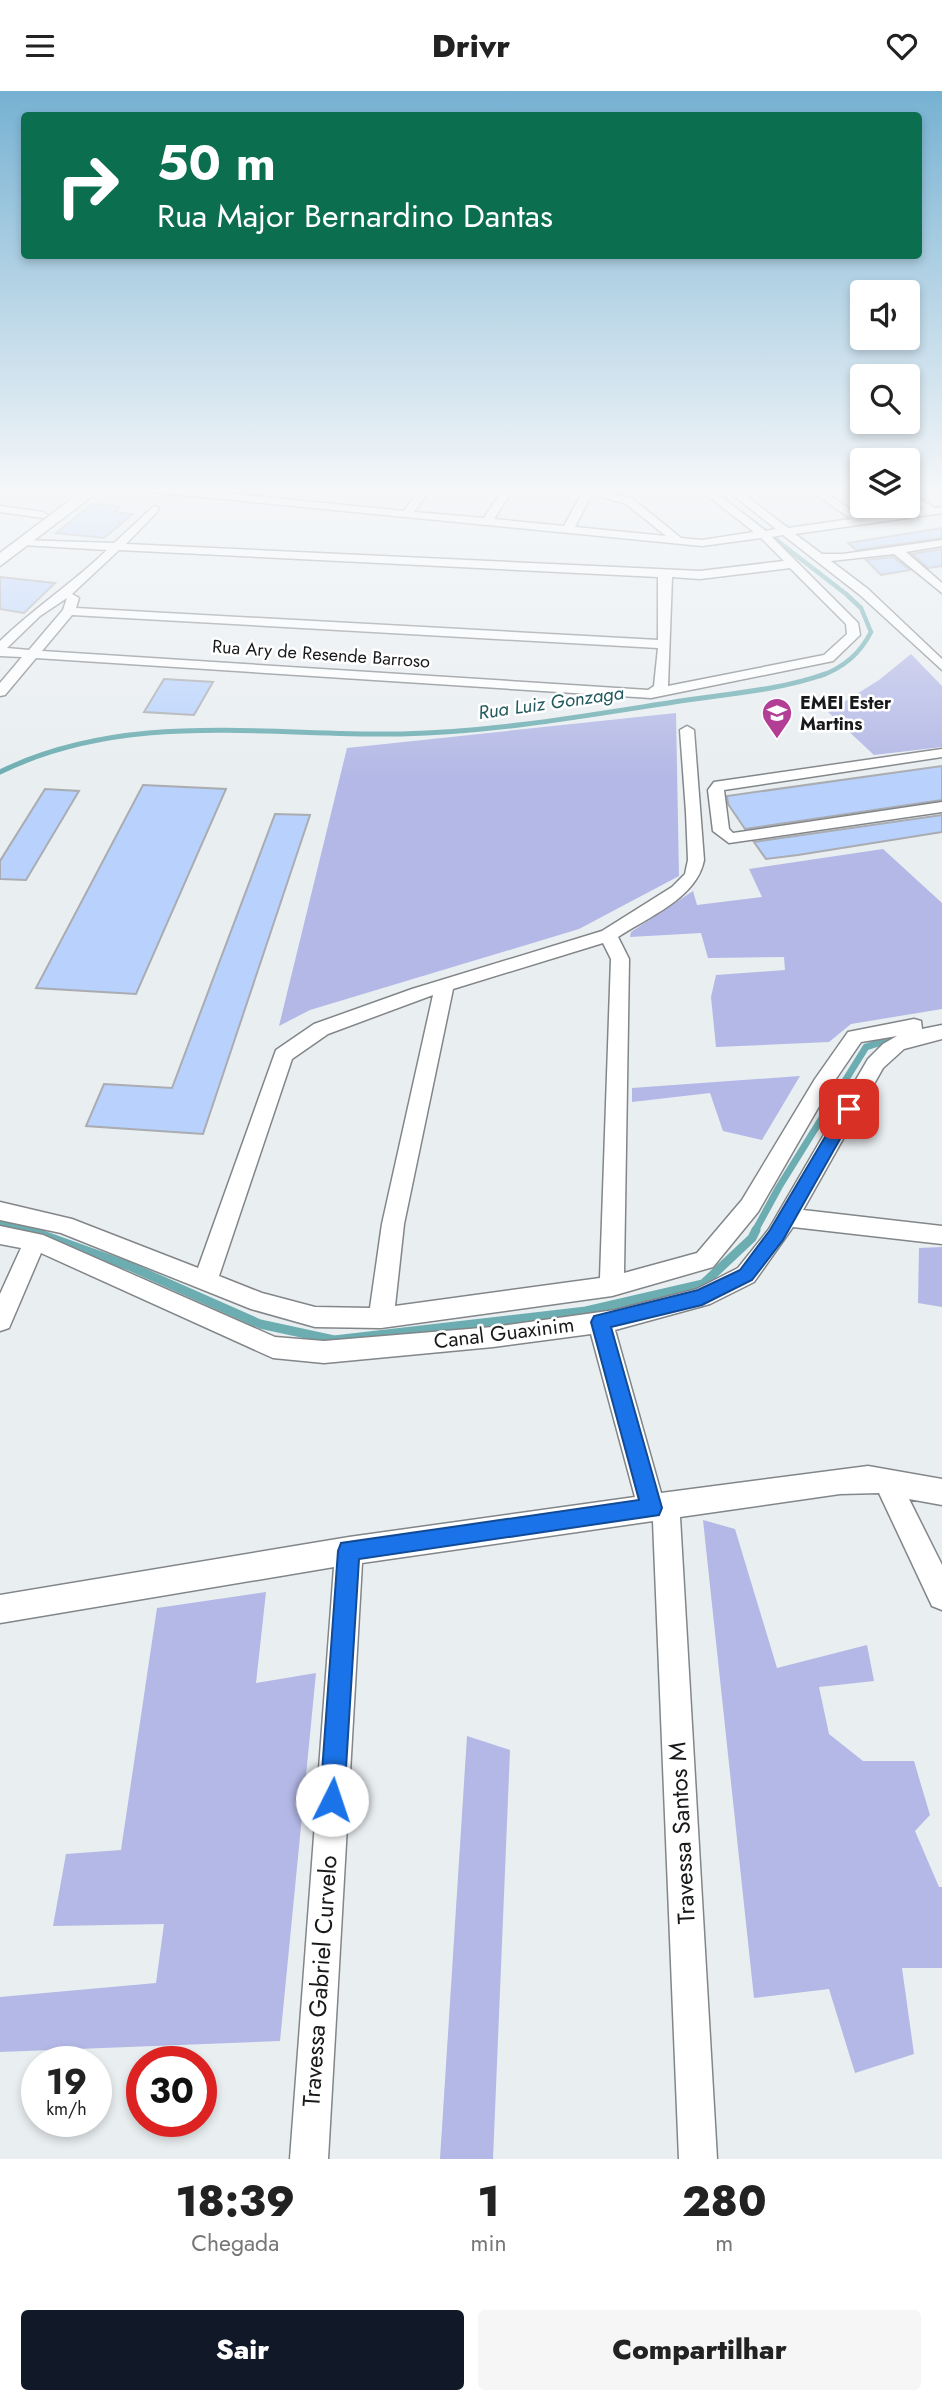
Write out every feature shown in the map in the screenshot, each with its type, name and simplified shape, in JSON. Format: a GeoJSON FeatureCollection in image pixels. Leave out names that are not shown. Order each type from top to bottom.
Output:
{"type":"FeatureCollection","features":[{"type":"Feature","properties":{"kind":"street"},"geometry":{"type":"LineString","coordinates":[[646,694],[661,688],[666,585]]}},
{"type":"Feature","properties":{"kind":"street","name":"Rua Ary de Resende Barroso"},"geometry":{"type":"LineString","coordinates":[[0,650],[646,694],[828,658],[854,635],[852,623],[812,585]]}},
{"type":"Feature","properties":{"kind":"street"},"geometry":{"type":"LineString","coordinates":[[854,585],[942,666]]}},
{"type":"Feature","properties":{"kind":"street"},"geometry":{"type":"LineString","coordinates":[[0,692],[69,611],[77,586]]}},
{"type":"Feature","properties":{"kind":"street"},"geometry":{"type":"LineString","coordinates":[[0,650],[36,613],[77,586]]}},
{"type":"Feature","properties":{"kind":"street"},"geometry":{"type":"LineString","coordinates":[[69,611],[664,644]]}},
{"type":"Feature","properties":{"kind":"street"},"geometry":{"type":"LineString","coordinates":[[205,1281],[283,1055],[321,1028],[608,935],[678,891],[692,875],[695,843],[687,730]]}},
{"type":"Feature","properties":{"kind":"street"},"geometry":{"type":"LineString","coordinates":[[692,786],[719,785],[942,753]]}},
{"type":"Feature","properties":{"kind":"street"},"geometry":{"type":"LineString","coordinates":[[719,785],[716,790],[721,831],[729,838]]}},
{"type":"Feature","properties":{"kind":"street"},"geometry":{"type":"LineString","coordinates":[[695,843],[942,807]]}},
{"type":"Feature","properties":{"kind":"street"},"geometry":{"type":"LineString","coordinates":[[608,935],[620,959],[612,1286]]}},
{"type":"Feature","properties":{"kind":"street"},"geometry":{"type":"LineString","coordinates":[[381,1318],[393,1224],[444,986]]}},
{"type":"Feature","properties":{"kind":"street"},"geometry":{"type":"LineString","coordinates":[[0,1211],[64,1225],[259,1302],[315,1317],[381,1318],[612,1286],[705,1260],[750,1206],[822,1084],[855,1037],[942,1021]]}},
{"type":"Feature","properties":{"kind":"street","name":"Canal Guaxinim"},"geometry":{"type":"LineString","coordinates":[[0,1235],[35,1241],[119,1276],[273,1347],[324,1352],[493,1337],[600,1322],[702,1297],[746,1275],[787,1217],[888,1047],[911,1037],[942,1032]]}},
{"type":"Feature","properties":{"kind":"street"},"geometry":{"type":"LineString","coordinates":[[787,1217],[942,1235]]}},
{"type":"Feature","properties":{"kind":"street"},"geometry":{"type":"LineString","coordinates":[[0,1321],[35,1241]]}},
{"type":"Feature","properties":{"kind":"street","name":"Travessa Santos M"},"geometry":{"type":"LineString","coordinates":[[600,1322],[659,1507],[698,2159]]}},
{"type":"Feature","properties":{"kind":"street"},"geometry":{"type":"LineString","coordinates":[[0,1609],[349,1551],[840,1481],[887,1482],[942,1492]]}},
{"type":"Feature","properties":{"kind":"street"},"geometry":{"type":"LineString","coordinates":[[887,1482],[942,1596]]}},
{"type":"Feature","properties":{"kind":"street","name":"Travessa Gabriel Curvelo"},"geometry":{"type":"LineString","coordinates":[[309,2159],[349,1551]]}},
{"type":"Feature","properties":{"kind":"shaded area"},"geometry":{"type":"Polygon","coordinates":[[[911,654],[942,686],[942,747],[874,755],[828,712],[879,680],[911,654]]]}},
{"type":"Feature","properties":{"kind":"shaded area"},"geometry":{"type":"Polygon","coordinates":[[[676,713],[679,876],[579,929],[310,1010],[279,1026],[347,748],[676,713]]]}},
{"type":"Feature","properties":{"kind":"shaded area"},"geometry":{"type":"Polygon","coordinates":[[[883,849],[942,903],[942,1009],[851,1024],[829,1042],[716,1047],[711,997],[716,975],[785,970],[784,957],[708,958],[701,933],[630,937],[631,932],[693,891],[697,905],[762,897],[749,869],[883,849]]]}},
{"type":"Feature","properties":{"kind":"shaded area"},"geometry":{"type":"Polygon","coordinates":[[[800,1076],[762,1140],[723,1131],[710,1093],[632,1102],[632,1088],[800,1076]]]}},
{"type":"Feature","properties":{"kind":"shaded area"},"geometry":{"type":"Polygon","coordinates":[[[942,1247],[942,1307],[918,1303],[919,1248],[942,1247]]]}},
{"type":"Feature","properties":{"kind":"shaded area"},"geometry":{"type":"Polygon","coordinates":[[[703,1520],[735,1529],[777,1668],[867,1645],[874,1681],[819,1687],[829,1734],[863,1761],[914,1761],[930,1815],[915,1831],[939,1887],[942,1887],[942,1968],[902,1968],[914,2054],[855,2073],[829,1989],[754,1998],[703,1520]]]}},
{"type":"Feature","properties":{"kind":"shaded area"},"geometry":{"type":"Polygon","coordinates":[[[266,1592],[256,1683],[316,1673],[280,2041],[112,2048],[21,2046],[21,2051],[0,2052],[0,1997],[156,1983],[164,1924],[53,1926],[66,1854],[121,1850],[157,1608],[266,1592]]]}},
{"type":"Feature","properties":{"kind":"shaded area"},"geometry":{"type":"Polygon","coordinates":[[[467,1736],[510,1750],[493,2159],[440,2159],[467,1736]]]}},
{"type":"Feature","properties":{"kind":"building"},"geometry":{"type":"Polygon","coordinates":[[[0,585],[53,585],[24,613],[0,609],[0,585]]]}},
{"type":"Feature","properties":{"kind":"building"},"geometry":{"type":"Polygon","coordinates":[[[164,679],[213,682],[194,715],[144,712],[164,679]]]}},
{"type":"Feature","properties":{"kind":"building"},"geometry":{"type":"Polygon","coordinates":[[[942,766],[942,800],[745,829],[728,804],[727,796],[942,766]]]}},
{"type":"Feature","properties":{"kind":"building"},"geometry":{"type":"Polygon","coordinates":[[[143,785],[226,789],[136,994],[36,988],[143,785]]]}},
{"type":"Feature","properties":{"kind":"building"},"geometry":{"type":"Polygon","coordinates":[[[45,789],[79,791],[26,880],[0,879],[0,861],[45,789]]]}},
{"type":"Feature","properties":{"kind":"building"},"geometry":{"type":"Polygon","coordinates":[[[275,814],[310,815],[203,1134],[86,1126],[104,1084],[172,1088],[275,814]]]}},
{"type":"Feature","properties":{"kind":"building"},"geometry":{"type":"Polygon","coordinates":[[[942,815],[942,832],[798,855],[766,859],[754,842],[942,815]]]}},
{"type":"Feature","properties":{"kind":"waterway","name":"Rua Luiz Gonzaga"},"geometry":{"type":"LineString","coordinates":[[823,675],[850,659],[862,647],[871,632],[861,608],[834,585]]}},
{"type":"Feature","properties":{"kind":"waterway","name":"Rua Luiz Gonzaga"},"geometry":{"type":"LineString","coordinates":[[0,772],[48,753],[97,740],[147,733],[248,731],[401,734],[470,730],[538,723],[750,691],[823,675]]}},
{"type":"Feature","properties":{"kind":"waterway"},"geometry":{"type":"LineString","coordinates":[[755,1231],[779,1187],[866,1047],[903,1035]]}},
{"type":"Feature","properties":{"kind":"waterway"},"geometry":{"type":"LineString","coordinates":[[0,1224],[37,1231]]}},
{"type":"Feature","properties":{"kind":"waterway"},"geometry":{"type":"LineString","coordinates":[[29,1230],[129,1266],[260,1324],[334,1340],[586,1311],[703,1284],[752,1238],[756,1230]]}},
{"type":"Feature","properties":{"kind":"place","name":"EMEI Ester Martins"},"geometry":{"type":"Point","coordinates":[777,740]}},
{"type":"Feature","properties":{"kind":"route"},"geometry":{"type":"LineString","coordinates":[[332,1800],[349,1551],[652,1508],[600,1322],[702,1297],[746,1275],[776,1235],[849,1109]]}}]}
